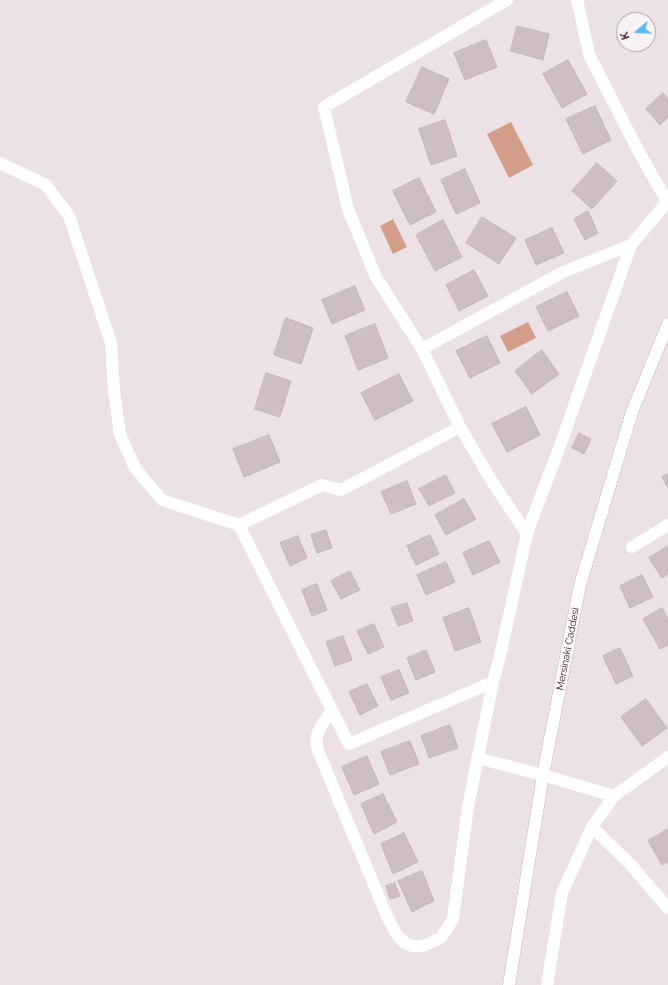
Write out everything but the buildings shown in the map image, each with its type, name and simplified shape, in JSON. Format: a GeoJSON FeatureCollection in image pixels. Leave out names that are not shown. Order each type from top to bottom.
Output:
{"type":"FeatureCollection","features":[{"type":"Feature","properties":{"kind":"street"},"geometry":{"type":"LineString","coordinates":[[507,0],[324,107],[348,209],[376,277],[422,349],[460,427],[491,480],[527,534]]}},
{"type":"Feature","properties":{"kind":"street"},"geometry":{"type":"LineString","coordinates":[[332,711],[317,734],[317,748],[387,916],[398,935],[405,942],[412,946],[423,946],[441,938],[453,919],[468,807],[477,758],[527,534],[556,457],[631,245],[667,202],[640,154],[590,57],[577,0]]}},
{"type":"Feature","properties":{"kind":"street"},"geometry":{"type":"LineString","coordinates":[[0,163],[46,185],[69,216],[111,343],[114,391],[120,434],[135,468],[162,500],[238,525],[322,485],[341,490],[460,427]]}},
{"type":"Feature","properties":{"kind":"street"},"geometry":{"type":"LineString","coordinates":[[422,349],[563,272],[631,245]]}},
{"type":"Feature","properties":{"kind":"street","name":"Mersinaki Caddesi"},"geometry":{"type":"LineString","coordinates":[[509,985],[543,775],[582,578],[632,412],[668,324]]}},
{"type":"Feature","properties":{"kind":"street"},"geometry":{"type":"LineString","coordinates":[[238,525],[349,744],[493,682]]}},
{"type":"Feature","properties":{"kind":"street"},"geometry":{"type":"LineString","coordinates":[[632,547],[668,525]]}},
{"type":"Feature","properties":{"kind":"street"},"geometry":{"type":"LineString","coordinates":[[547,985],[562,893],[592,826],[614,796],[668,756]]}},
{"type":"Feature","properties":{"kind":"street"},"geometry":{"type":"LineString","coordinates":[[477,758],[543,775],[614,796]]}},
{"type":"Feature","properties":{"kind":"street"},"geometry":{"type":"LineString","coordinates":[[592,826],[631,865],[668,908]]}},
{"type":"Feature","properties":{"kind":"shaded area"},"geometry":{"type":"Polygon","coordinates":[[[511,122],[533,165],[509,178],[487,134],[511,122]]]}},
{"type":"Feature","properties":{"kind":"shaded area"},"geometry":{"type":"Polygon","coordinates":[[[393,219],[407,247],[393,254],[380,226],[393,219]]]}},
{"type":"Feature","properties":{"kind":"shaded area"},"geometry":{"type":"Polygon","coordinates":[[[528,322],[536,338],[508,352],[500,336],[528,322]]]}}]}
